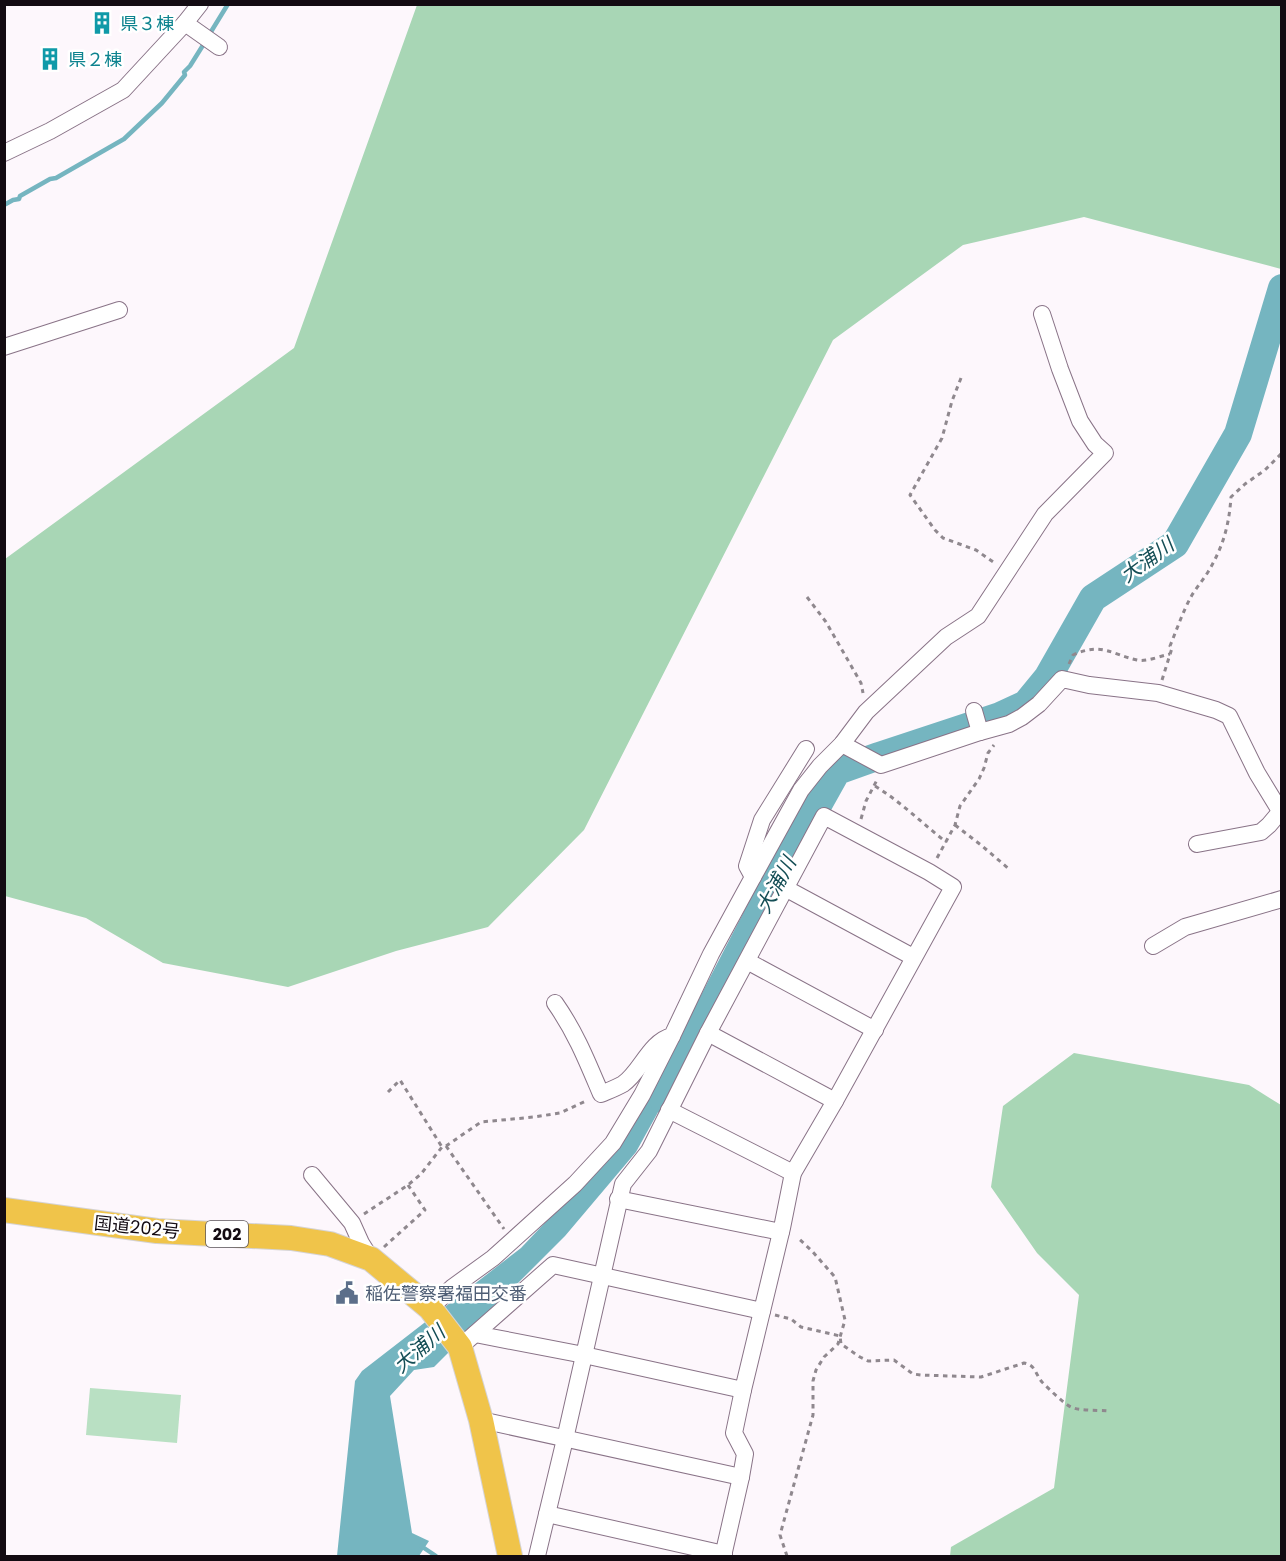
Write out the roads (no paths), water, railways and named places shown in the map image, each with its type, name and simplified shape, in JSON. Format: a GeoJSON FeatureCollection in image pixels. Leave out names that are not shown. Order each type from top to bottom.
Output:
{"type":"FeatureCollection","features":[{"type":"Feature","properties":{"kind":"highway","name":"国道202号"},"geometry":{"type":"LineString","coordinates":[[4,1210],[157,1231],[291,1238],[330,1244],[371,1258],[430,1308]]}},
{"type":"Feature","properties":{"kind":"highway","name":"202"},"geometry":{"type":"LineString","coordinates":[[430,1308],[464,1340],[510,1557]]}},
{"type":"Feature","properties":{"kind":"street"},"geometry":{"type":"LineString","coordinates":[[4,153],[50,131],[123,90],[200,4]]}},
{"type":"Feature","properties":{"kind":"street"},"geometry":{"type":"LineString","coordinates":[[185,23],[219,47]]}},
{"type":"Feature","properties":{"kind":"street"},"geometry":{"type":"LineString","coordinates":[[4,347],[119,310]]}},
{"type":"Feature","properties":{"kind":"street"},"geometry":{"type":"LineString","coordinates":[[430,1308],[453,1287],[493,1258],[575,1184],[613,1143],[642,1095],[711,954],[801,790],[842,744],[866,712],[946,637],[978,616],[1046,514],[1105,453],[1095,444],[1080,421],[1042,314]]}},
{"type":"Feature","properties":{"kind":"street"},"geometry":{"type":"LineString","coordinates":[[842,744],[881,765],[1010,724],[1039,704],[1062,679],[1089,685],[1158,693],[1229,716],[1257,773],[1281,813],[1261,832],[1197,844]]}},
{"type":"Feature","properties":{"kind":"street"},"geometry":{"type":"LineString","coordinates":[[974,711],[980,732]]}},
{"type":"Feature","properties":{"kind":"street"},"geometry":{"type":"LineString","coordinates":[[753,877],[747,866],[762,820],[806,748]]}},
{"type":"Feature","properties":{"kind":"street"},"geometry":{"type":"LineString","coordinates":[[537,1557],[623,1184],[649,1151],[708,1033],[824,816],[953,887],[836,1101],[793,1173],[782,1230],[734,1433],[745,1454],[724,1555],[547,1514]]}},
{"type":"Feature","properties":{"kind":"street"},"geometry":{"type":"LineString","coordinates":[[785,888],[913,957]]}},
{"type":"Feature","properties":{"kind":"street"},"geometry":{"type":"LineString","coordinates":[[1153,946],[1185,927],[1281,899]]}},
{"type":"Feature","properties":{"kind":"street"},"geometry":{"type":"LineString","coordinates":[[747,961],[875,1030]]}},
{"type":"Feature","properties":{"kind":"street"},"geometry":{"type":"LineString","coordinates":[[555,1003],[580,1043],[601,1094],[624,1083],[652,1050],[666,1038],[672,1036]]}},
{"type":"Feature","properties":{"kind":"street"},"geometry":{"type":"LineString","coordinates":[[708,1033],[836,1101]]}},
{"type":"Feature","properties":{"kind":"street"},"geometry":{"type":"LineString","coordinates":[[624,1083],[642,1095]]}},
{"type":"Feature","properties":{"kind":"street"},"geometry":{"type":"LineString","coordinates":[[669,1110],[793,1173]]}},
{"type":"Feature","properties":{"kind":"street"},"geometry":{"type":"LineString","coordinates":[[312,1176],[352,1222],[361,1243],[371,1258]]}},
{"type":"Feature","properties":{"kind":"street"},"geometry":{"type":"LineString","coordinates":[[618,1199],[782,1230]]}},
{"type":"Feature","properties":{"kind":"street"},"geometry":{"type":"LineString","coordinates":[[464,1340],[553,1265],[762,1311]]}},
{"type":"Feature","properties":{"kind":"street"},"geometry":{"type":"LineString","coordinates":[[464,1340],[584,1355],[743,1390]]}},
{"type":"Feature","properties":{"kind":"street"},"geometry":{"type":"LineString","coordinates":[[481,1420],[741,1477]]}},
{"type":"Feature","properties":{"kind":"water"},"geometry":{"type":"Polygon","coordinates":[[[666,1060],[683,1067],[636,1152],[565,1236],[434,1367],[414,1370],[390,1396],[412,1533],[429,1541],[419,1556],[337,1556],[355,1381],[362,1371],[521,1248],[575,1191],[666,1060]]]}},
{"type":"Feature","properties":{"kind":"waterway"},"geometry":{"type":"LineString","coordinates":[[209,35],[228,4]]}},
{"type":"Feature","properties":{"kind":"waterway"},"geometry":{"type":"LineString","coordinates":[[4,205],[19,199],[20,196],[124,139],[162,103],[185,75],[184,72],[205,42]]}},
{"type":"Feature","properties":{"kind":"waterway","name":"大浦川"},"geometry":{"type":"LineString","coordinates":[[663,1099],[776,880],[837,771],[1000,716],[1026,704],[1048,677],[1093,598],[1175,544],[1238,434],[1282,288]]}},
{"type":"Feature","properties":{"kind":"waterway"},"geometry":{"type":"LineString","coordinates":[[421,1546],[436,1556]]}},
{"type":"Feature","properties":{"kind":"place","name":"県３棟"},"geometry":{"type":"Point","coordinates":[102,23]}},
{"type":"Feature","properties":{"kind":"place","name":"県２棟"},"geometry":{"type":"Point","coordinates":[50,59]}},
{"type":"Feature","properties":{"kind":"place","name":"稲佐警察署福田交番"},"geometry":{"type":"Point","coordinates":[347,1293]}}]}
